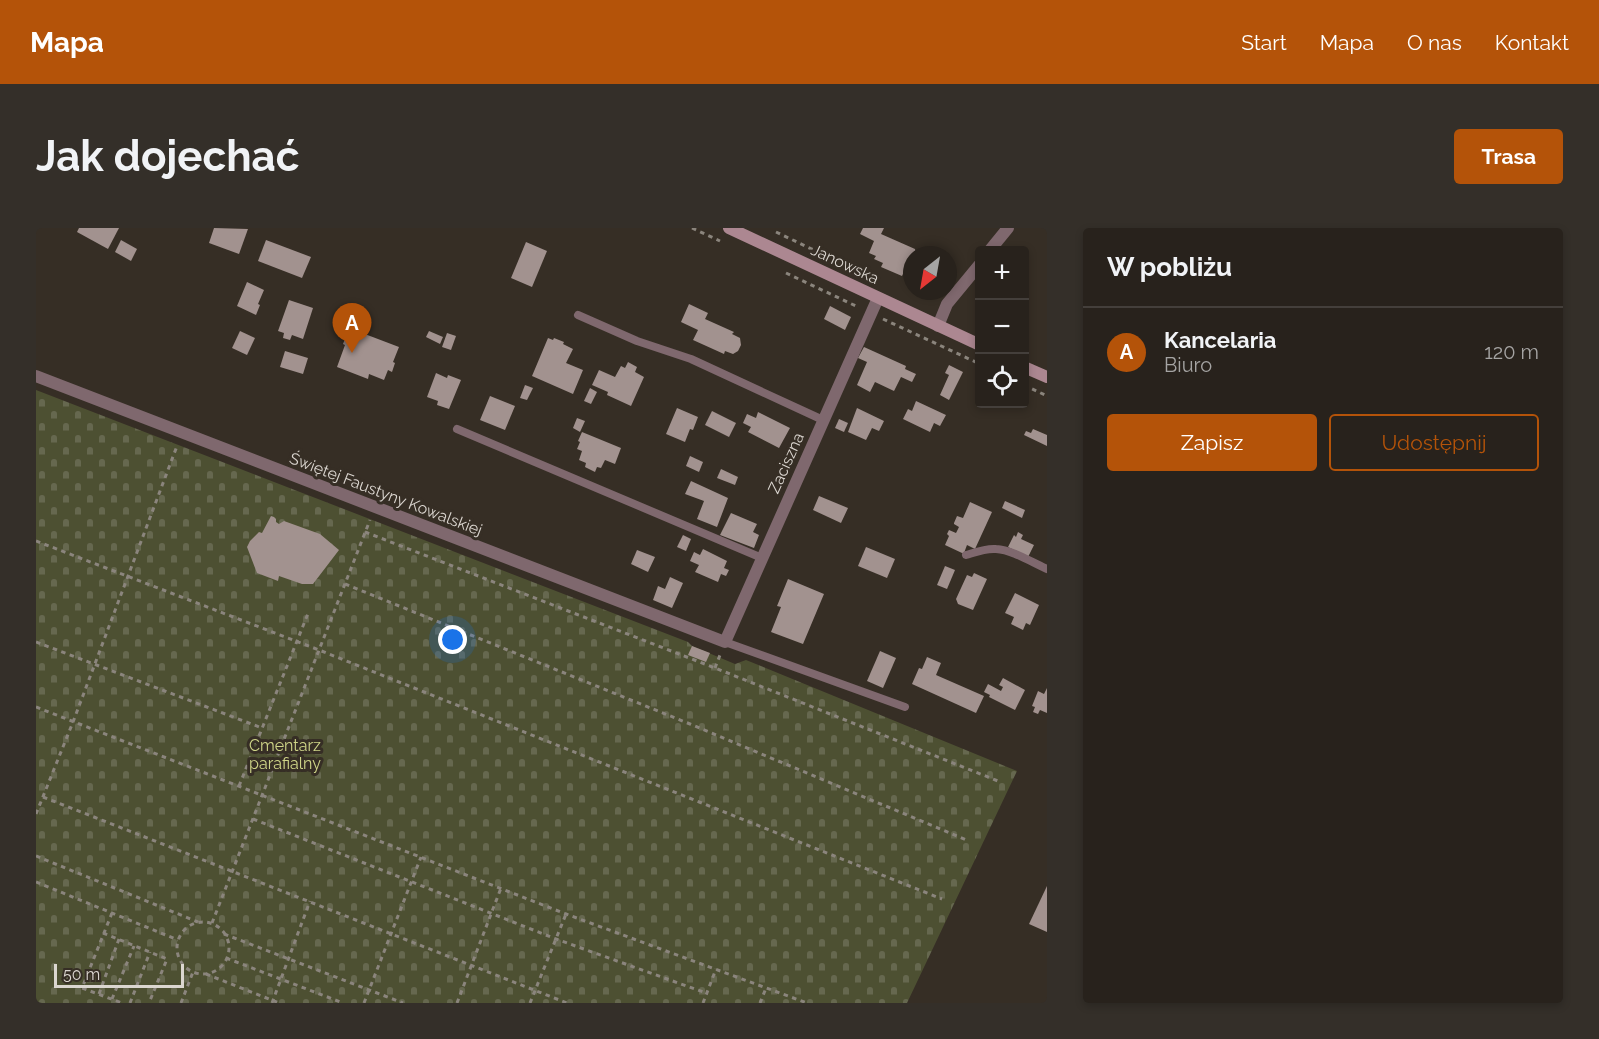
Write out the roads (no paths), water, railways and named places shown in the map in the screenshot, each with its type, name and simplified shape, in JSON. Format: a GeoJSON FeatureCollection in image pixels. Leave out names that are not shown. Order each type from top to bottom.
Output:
{"type":"FeatureCollection","features":[{"type":"Feature","properties":{"kind":"main road","name":"Janowska"},"geometry":{"type":"LineString","coordinates":[[729,228],[975,343]]}},
{"type":"Feature","properties":{"kind":"main road"},"geometry":{"type":"LineString","coordinates":[[1029,369],[1047,377]]}},
{"type":"Feature","properties":{"kind":"street"},"geometry":{"type":"LineString","coordinates":[[993,246],[1008,228]]}},
{"type":"Feature","properties":{"kind":"street"},"geometry":{"type":"LineString","coordinates":[[938,326],[947,304],[975,270]]}},
{"type":"Feature","properties":{"kind":"street","name":"Zaciszna"},"geometry":{"type":"LineString","coordinates":[[725,642],[878,298]]}},
{"type":"Feature","properties":{"kind":"street","name":"Świętej Faustyny Kowalskiej"},"geometry":{"type":"LineString","coordinates":[[36,376],[725,642]]}},
{"type":"Feature","properties":{"kind":"lane"},"geometry":{"type":"LineString","coordinates":[[578,315],[637,341],[691,359],[823,420]]}},
{"type":"Feature","properties":{"kind":"lane"},"geometry":{"type":"LineString","coordinates":[[457,429],[762,558]]}},
{"type":"Feature","properties":{"kind":"lane"},"geometry":{"type":"LineString","coordinates":[[966,555],[984,550],[1005,550],[1047,569]]}},
{"type":"Feature","properties":{"kind":"lane"},"geometry":{"type":"LineString","coordinates":[[725,642],[905,707]]}},
{"type":"Feature","properties":{"kind":"place","name":"Kancelaria"},"geometry":{"type":"Point","coordinates":[352,353]}},
{"type":"Feature","properties":{"kind":"park label","name":"Cmentarz parafialny"},"geometry":{"type":"Point","coordinates":[285,754]}}]}
